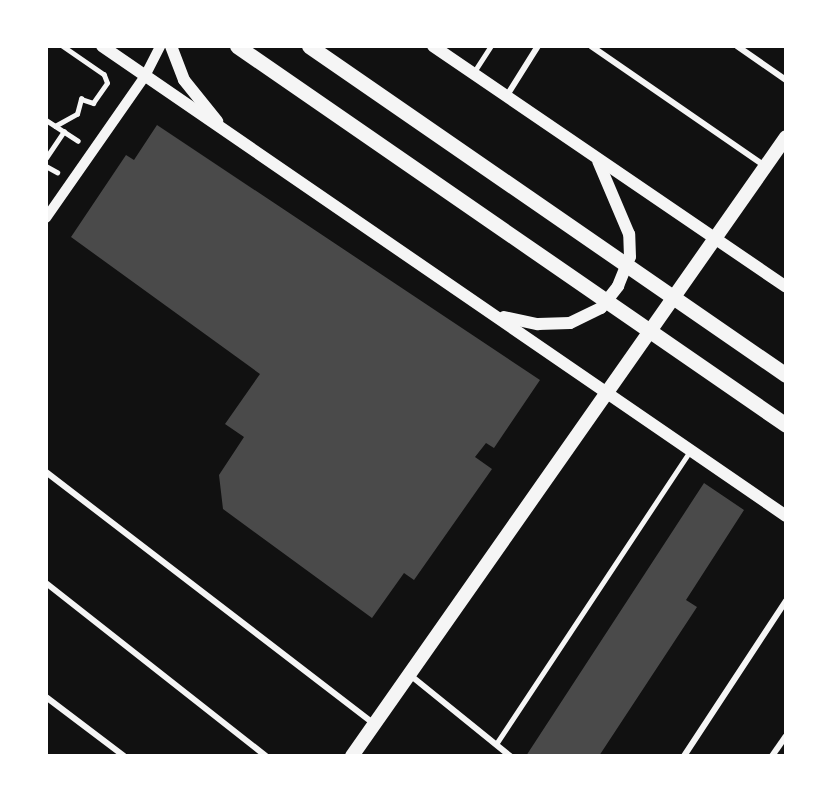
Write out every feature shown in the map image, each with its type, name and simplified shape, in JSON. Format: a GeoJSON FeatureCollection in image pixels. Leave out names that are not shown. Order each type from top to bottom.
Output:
{"type":"FeatureCollection","features":[{"type":"Feature","properties":{"kind":"highway"},"geometry":{"type":"LineString","coordinates":[[237,46],[786,425]]}},
{"type":"Feature","properties":{"kind":"highway"},"geometry":{"type":"LineString","coordinates":[[309,46],[786,375]]}},
{"type":"Feature","properties":{"kind":"main road"},"geometry":{"type":"LineString","coordinates":[[102,46],[786,516]]}},
{"type":"Feature","properties":{"kind":"main road"},"geometry":{"type":"LineString","coordinates":[[171,46],[184,80],[225,131]]}},
{"type":"Feature","properties":{"kind":"main road"},"geometry":{"type":"LineString","coordinates":[[432,46],[786,287]]}},
{"type":"Feature","properties":{"kind":"main road"},"geometry":{"type":"LineString","coordinates":[[352,756],[605,390],[786,137]]}},
{"type":"Feature","properties":{"kind":"main road"},"geometry":{"type":"LineString","coordinates":[[494,315],[538,324],[570,323],[595,312],[613,294],[627,267],[631,242],[625,219],[597,159]]}},
{"type":"Feature","properties":{"kind":"street"},"geometry":{"type":"LineString","coordinates":[[46,218],[145,76],[160,46]]}},
{"type":"Feature","properties":{"kind":"street"},"geometry":{"type":"LineString","coordinates":[[506,97],[538,46]]}},
{"type":"Feature","properties":{"kind":"street"},"geometry":{"type":"LineString","coordinates":[[591,46],[765,166]]}},
{"type":"Feature","properties":{"kind":"street"},"geometry":{"type":"LineString","coordinates":[[737,46],[786,80]]}},
{"type":"Feature","properties":{"kind":"street"},"geometry":{"type":"LineString","coordinates":[[496,744],[691,450]]}},
{"type":"Feature","properties":{"kind":"street"},"geometry":{"type":"LineString","coordinates":[[46,472],[374,724]]}},
{"type":"Feature","properties":{"kind":"street"},"geometry":{"type":"LineString","coordinates":[[46,583],[266,756]]}},
{"type":"Feature","properties":{"kind":"street"},"geometry":{"type":"LineString","coordinates":[[684,756],[786,601]]}},
{"type":"Feature","properties":{"kind":"street"},"geometry":{"type":"LineString","coordinates":[[410,674],[510,756]]}},
{"type":"Feature","properties":{"kind":"street"},"geometry":{"type":"LineString","coordinates":[[46,697],[124,756]]}},
{"type":"Feature","properties":{"kind":"street"},"geometry":{"type":"LineString","coordinates":[[772,756],[786,736]]}},
{"type":"Feature","properties":{"kind":"lane"},"geometry":{"type":"LineString","coordinates":[[55,126],[77,114],[81,99],[93,103],[107,83],[104,75],[62,46]]}},
{"type":"Feature","properties":{"kind":"lane"},"geometry":{"type":"LineString","coordinates":[[473,74],[491,46]]}},
{"type":"Feature","properties":{"kind":"lane"},"geometry":{"type":"LineString","coordinates":[[46,120],[78,141]]}},
{"type":"Feature","properties":{"kind":"lane"},"geometry":{"type":"LineString","coordinates":[[46,158],[64,131]]}},
{"type":"Feature","properties":{"kind":"lane"},"geometry":{"type":"LineString","coordinates":[[46,166],[57,172]]}},
{"type":"Feature","properties":{"kind":"building"},"geometry":{"type":"Polygon","coordinates":[[[157,125],[540,380],[494,448],[486,443],[475,457],[492,469],[414,580],[404,573],[372,618],[223,509],[219,475],[244,437],[225,424],[260,374],[71,237],[126,155],[134,160],[157,125]]]}},
{"type":"Feature","properties":{"kind":"building"},"geometry":{"type":"Polygon","coordinates":[[[704,483],[744,510],[686,600],[697,607],[599,756],[526,756],[704,483]]]}}]}
